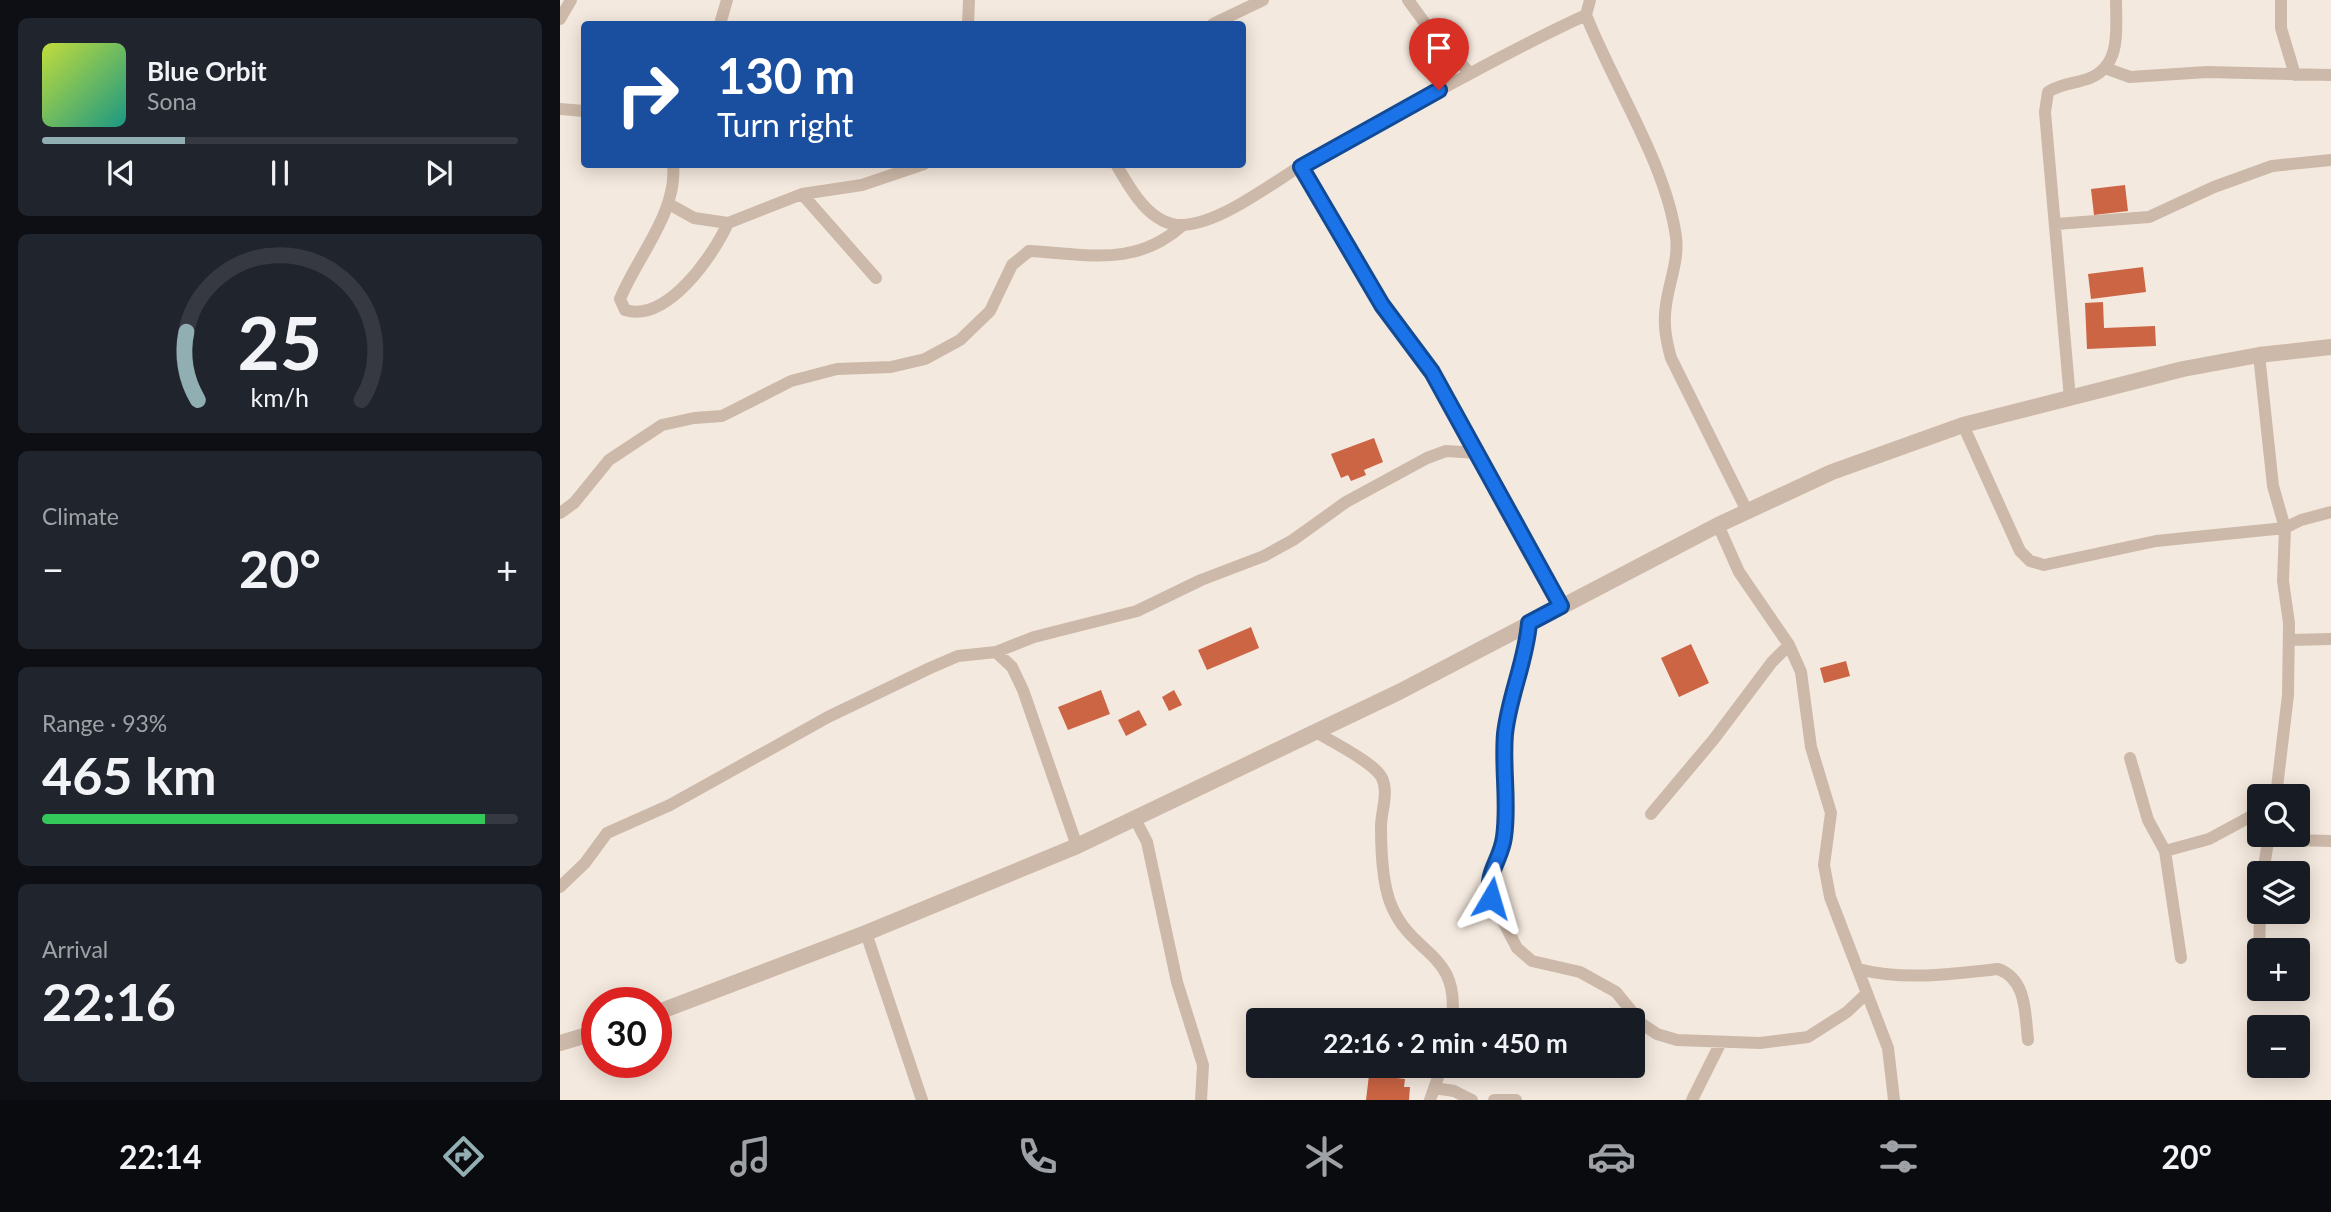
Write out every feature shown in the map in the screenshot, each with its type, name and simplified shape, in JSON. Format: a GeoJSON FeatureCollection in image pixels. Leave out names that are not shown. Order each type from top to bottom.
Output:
{"type":"FeatureCollection","features":[{"type":"Feature","properties":{"kind":"street"},"geometry":{"type":"LineString","coordinates":[[560,19],[570,0]]}},
{"type":"Feature","properties":{"kind":"street"},"geometry":{"type":"LineString","coordinates":[[721,21],[727,0]]}},
{"type":"Feature","properties":{"kind":"street"},"geometry":{"type":"LineString","coordinates":[[968,21],[969,0]]}},
{"type":"Feature","properties":{"kind":"street"},"geometry":{"type":"LineString","coordinates":[[1219,21],[1263,0]]}},
{"type":"Feature","properties":{"kind":"street"},"geometry":{"type":"LineString","coordinates":[[1408,0],[1435,37],[1470,73]]}},
{"type":"Feature","properties":{"kind":"street"},"geometry":{"type":"LineString","coordinates":[[1590,0],[1586,15],[1657,175],[1676,238],[1674,271],[1666,305],[1664,331],[1671,358],[1747,511]]}},
{"type":"Feature","properties":{"kind":"street"},"geometry":{"type":"LineString","coordinates":[[2070,399],[2065,366],[2056,224],[2045,112],[2048,92],[2060,84],[2090,78],[2105,68],[2115,51],[2116,0]]}},
{"type":"Feature","properties":{"kind":"street"},"geometry":{"type":"LineString","coordinates":[[2281,0],[2281,28],[2295,75]]}},
{"type":"Feature","properties":{"kind":"street"},"geometry":{"type":"LineString","coordinates":[[1118,168],[1130,191],[1148,210],[1166,222],[1183,225],[1201,221],[1243,202],[1530,39],[1586,15]]}},
{"type":"Feature","properties":{"kind":"street"},"geometry":{"type":"LineString","coordinates":[[2105,68],[2130,77],[2207,72],[2331,75]]}},
{"type":"Feature","properties":{"kind":"street"},"geometry":{"type":"LineString","coordinates":[[560,109],[581,111]]}},
{"type":"Feature","properties":{"kind":"street"},"geometry":{"type":"LineString","coordinates":[[2056,224],[2149,217],[2214,187],[2272,166],[2331,160]]}},
{"type":"Feature","properties":{"kind":"street"},"geometry":{"type":"LineString","coordinates":[[1301,167],[1382,305],[1432,372],[1561,606]]}},
{"type":"Feature","properties":{"kind":"street"},"geometry":{"type":"LineString","coordinates":[[674,168],[675,179],[669,204],[620,299],[625,310],[637,313],[665,302],[690,280],[721,240],[729,223]]}},
{"type":"Feature","properties":{"kind":"street"},"geometry":{"type":"LineString","coordinates":[[669,204],[694,218],[729,223],[802,194],[862,185],[912,168]]}},
{"type":"Feature","properties":{"kind":"street"},"geometry":{"type":"LineString","coordinates":[[802,194],[876,278]]}},
{"type":"Feature","properties":{"kind":"street"},"geometry":{"type":"LineString","coordinates":[[560,513],[574,503],[610,460],[662,425],[694,418],[722,416],[791,381],[837,369],[891,367],[925,359],[960,340],[990,311],[1012,265],[1029,251],[1128,256],[1168,239],[1183,225]]}},
{"type":"Feature","properties":{"kind":"street"},"geometry":{"type":"LineString","coordinates":[[672,1007],[866,933],[1077,846],[1316,732],[1718,525],[1832,472],[1962,425],[2183,369],[2259,355],[2331,347]]}},
{"type":"Feature","properties":{"kind":"street"},"geometry":{"type":"LineString","coordinates":[[2259,355],[2273,486],[2285,528],[2283,582],[2289,640],[2288,695],[2277,784]]}},
{"type":"Feature","properties":{"kind":"street"},"geometry":{"type":"LineString","coordinates":[[1962,425],[2020,551],[2031,561],[2044,565],[2156,541],[2285,528],[2301,520],[2331,512]]}},
{"type":"Feature","properties":{"kind":"street"},"geometry":{"type":"LineString","coordinates":[[560,887],[586,863],[607,833],[670,805],[828,717],[930,668],[958,656],[996,652],[1034,637],[1137,611],[1201,580],[1264,556],[1293,540],[1346,502],[1427,458],[1446,451],[1478,453]]}},
{"type":"Feature","properties":{"kind":"street"},"geometry":{"type":"LineString","coordinates":[[1718,525],[1749,589],[1789,645],[1801,672],[1811,747],[1831,813],[1824,865],[1830,897],[1888,1048],[1894,1100]]}},
{"type":"Feature","properties":{"kind":"street"},"geometry":{"type":"LineString","coordinates":[[1529,623],[1527,650],[1506,732],[1505,836],[1500,857],[1488,883],[1491,898],[1517,948],[1532,961],[1580,972],[1616,992],[1642,1024],[1657,1034],[1677,1040],[1720,1044],[1787,1042],[1808,1037],[1847,1012],[1866,994]]}},
{"type":"Feature","properties":{"kind":"street"},"geometry":{"type":"LineString","coordinates":[[2289,640],[2331,639]]}},
{"type":"Feature","properties":{"kind":"street"},"geometry":{"type":"LineString","coordinates":[[1651,814],[1714,739],[1772,662],[1789,645]]}},
{"type":"Feature","properties":{"kind":"street"},"geometry":{"type":"LineString","coordinates":[[996,652],[1012,667],[1023,691],[1077,846]]}},
{"type":"Feature","properties":{"kind":"street"},"geometry":{"type":"LineString","coordinates":[[1316,732],[1374,769],[1382,779],[1385,796],[1382,836],[1392,907],[1416,940],[1448,974],[1454,990],[1453,1008]]}},
{"type":"Feature","properties":{"kind":"street"},"geometry":{"type":"LineString","coordinates":[[2130,758],[2148,820],[2165,850],[2181,958]]}},
{"type":"Feature","properties":{"kind":"street"},"geometry":{"type":"LineString","coordinates":[[2165,850],[2209,839],[2247,818]]}},
{"type":"Feature","properties":{"kind":"street"},"geometry":{"type":"LineString","coordinates":[[1135,819],[1147,842],[1177,982],[1203,1065],[1201,1100]]}},
{"type":"Feature","properties":{"kind":"street"},"geometry":{"type":"LineString","coordinates":[[2310,840],[2331,841]]}},
{"type":"Feature","properties":{"kind":"street"},"geometry":{"type":"LineString","coordinates":[[866,933],[922,1100]]}},
{"type":"Feature","properties":{"kind":"street"},"geometry":{"type":"LineString","coordinates":[[1858,969],[1887,976],[1910,977],[1998,969],[2008,973],[2021,990],[2028,1040]]}},
{"type":"Feature","properties":{"kind":"street"},"geometry":{"type":"LineString","coordinates":[[560,1043],[581,1037]]}},
{"type":"Feature","properties":{"kind":"street"},"geometry":{"type":"LineString","coordinates":[[1692,1100],[1720,1044]]}},
{"type":"Feature","properties":{"kind":"street"},"geometry":{"type":"LineString","coordinates":[[1446,1078],[1454,1091],[1472,1100]]}},
{"type":"Feature","properties":{"kind":"street"},"geometry":{"type":"LineString","coordinates":[[1432,1094],[1454,1091]]}},
{"type":"Feature","properties":{"kind":"street"},"geometry":{"type":"LineString","coordinates":[[1494,1100],[1516,1100]]}},
{"type":"Feature","properties":{"kind":"building"},"geometry":{"type":"Polygon","coordinates":[[[2125,185],[2128,211],[2094,215],[2091,189],[2125,185]]]}},
{"type":"Feature","properties":{"kind":"building"},"geometry":{"type":"Polygon","coordinates":[[[2143,267],[2146,292],[2091,299],[2088,274],[2143,267]]]}},
{"type":"Feature","properties":{"kind":"building"},"geometry":{"type":"Polygon","coordinates":[[[2103,302],[2104,328],[2155,326],[2156,346],[2087,349],[2085,303],[2103,302]]]}},
{"type":"Feature","properties":{"kind":"building"},"geometry":{"type":"Polygon","coordinates":[[[1374,438],[1383,462],[1364,470],[1366,475],[1351,481],[1348,475],[1341,478],[1331,454],[1374,438]]]}},
{"type":"Feature","properties":{"kind":"building"},"geometry":{"type":"Polygon","coordinates":[[[1251,627],[1259,648],[1207,670],[1198,650],[1251,627]]]}},
{"type":"Feature","properties":{"kind":"building"},"geometry":{"type":"Polygon","coordinates":[[[1691,644],[1709,683],[1679,697],[1661,658],[1691,644]]]}},
{"type":"Feature","properties":{"kind":"building"},"geometry":{"type":"Polygon","coordinates":[[[1846,661],[1850,676],[1824,683],[1820,668],[1846,661]]]}},
{"type":"Feature","properties":{"kind":"building"},"geometry":{"type":"Polygon","coordinates":[[[1101,690],[1110,714],[1068,730],[1058,707],[1101,690]]]}},
{"type":"Feature","properties":{"kind":"building"},"geometry":{"type":"Polygon","coordinates":[[[1174,690],[1182,705],[1169,711],[1162,697],[1174,690]]]}},
{"type":"Feature","properties":{"kind":"building"},"geometry":{"type":"Polygon","coordinates":[[[1139,710],[1147,725],[1126,736],[1118,720],[1139,710]]]}},
{"type":"Feature","properties":{"kind":"building"},"geometry":{"type":"Polygon","coordinates":[[[1369,1078],[1405,1079],[1404,1087],[1410,1087],[1409,1100],[1366,1100],[1369,1078]]]}},
{"type":"Feature","properties":{"kind":"route"},"geometry":{"type":"LineString","coordinates":[[1439,90],[1374,128],[1325,151],[1301,167],[1382,305],[1432,372],[1561,606],[1529,623],[1527,650],[1506,732],[1505,836],[1500,857],[1488,883],[1491,898]]}}]}
